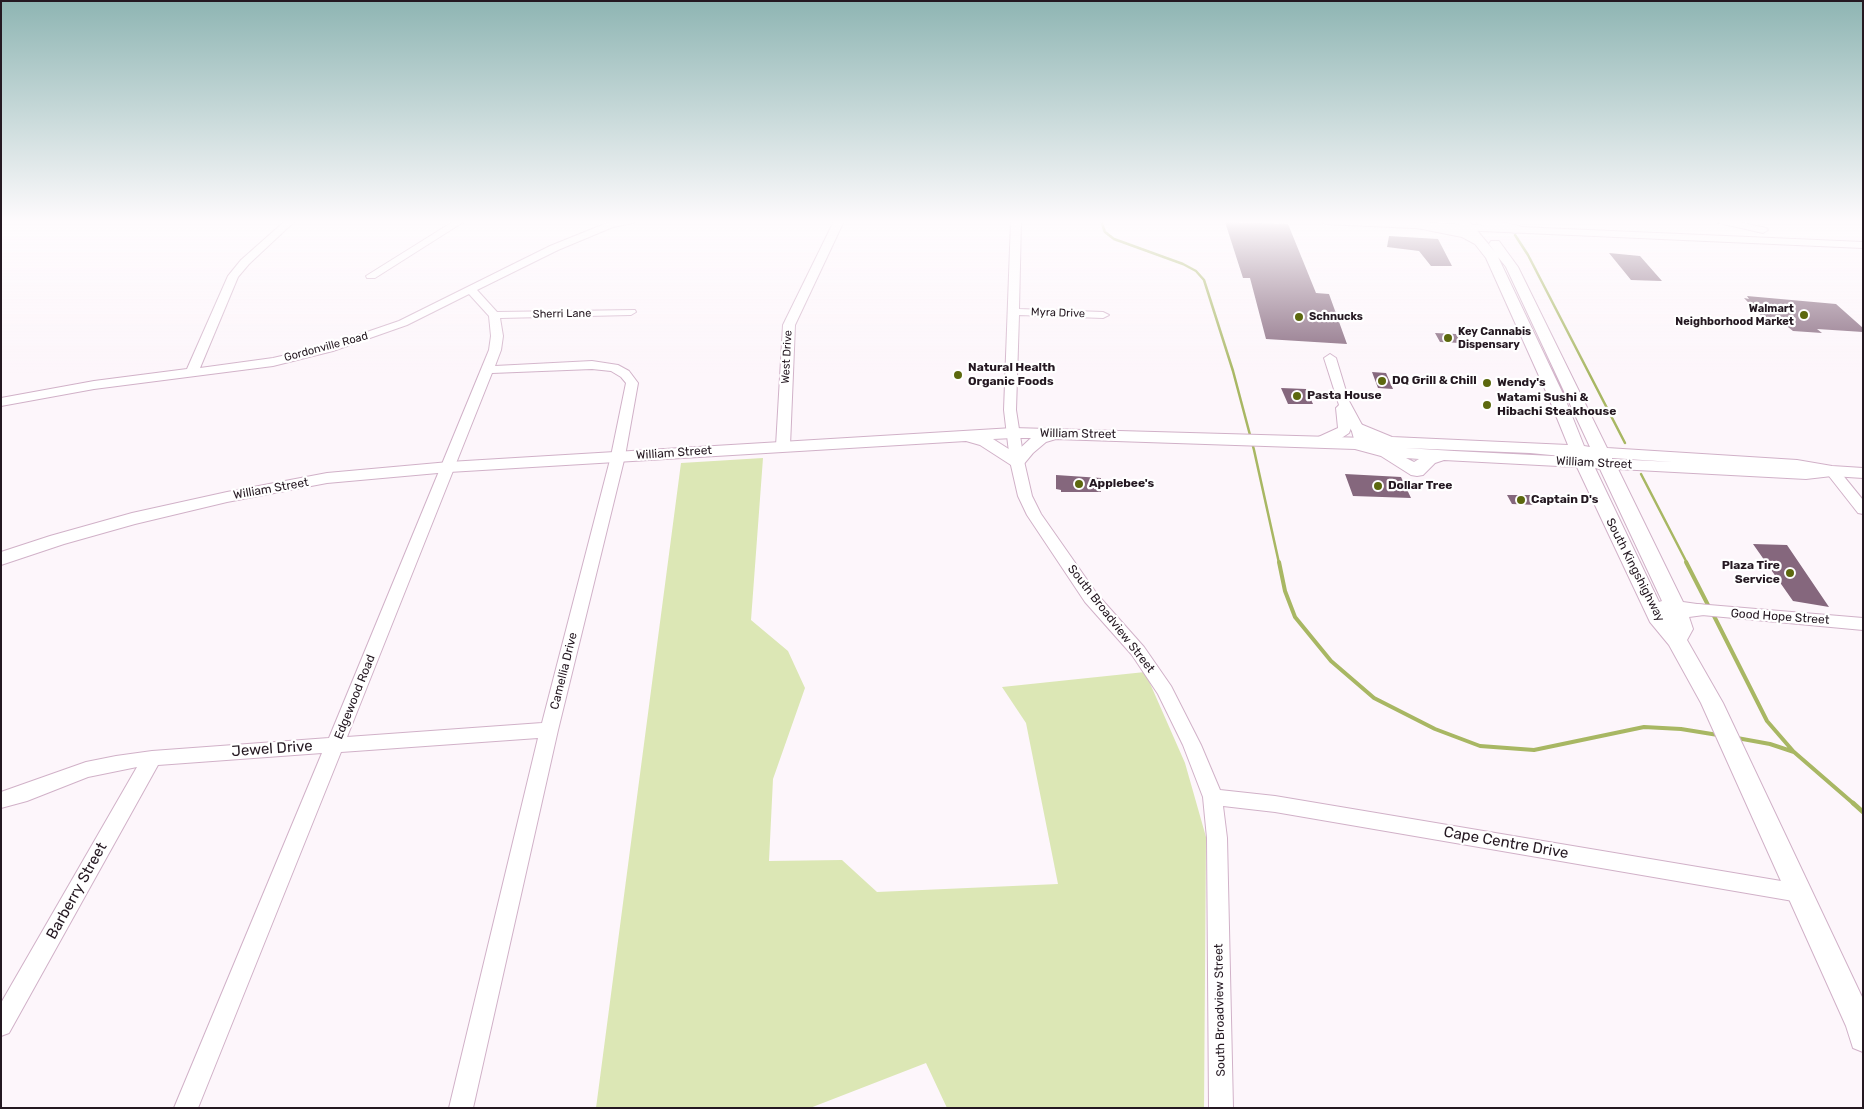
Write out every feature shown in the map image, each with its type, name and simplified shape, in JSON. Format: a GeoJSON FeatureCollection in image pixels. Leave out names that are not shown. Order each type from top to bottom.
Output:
{"type":"FeatureCollection","features":[{"type":"Feature","properties":{"kind":"main road","name":"South Kingshighway"},"geometry":{"type":"LineString","coordinates":[[1500,273],[1580,457],[1642,587],[1660,622],[1677,640],[1712,703],[1862,1030]]}},
{"type":"Feature","properties":{"kind":"main road","name":"South Kingshighway"},"geometry":{"type":"LineString","coordinates":[[1515,273],[1673,601],[1683,629],[1677,640]]}},
{"type":"Feature","properties":{"kind":"main road"},"geometry":{"type":"LineString","coordinates":[[1530,448],[1546,445],[1562,433],[1567,424]]}},
{"type":"Feature","properties":{"kind":"main road"},"geometry":{"type":"LineString","coordinates":[[1589,426],[1613,443],[1646,460]]}},
{"type":"Feature","properties":{"kind":"main road","name":"William Street"},"geometry":{"type":"LineString","coordinates":[[1,559],[132,518],[327,478],[450,467],[618,456],[966,436],[1056,434],[1319,442],[1357,436],[1386,447],[1530,448],[1580,457]]}},
{"type":"Feature","properties":{"kind":"main road"},"geometry":{"type":"LineString","coordinates":[[966,436],[986,442],[1017,461],[1034,444],[1056,434]]}},
{"type":"Feature","properties":{"kind":"main road"},"geometry":{"type":"LineString","coordinates":[[1386,447],[1394,456],[1417,471],[1429,459],[1445,455]]}},
{"type":"Feature","properties":{"kind":"main road","name":"William Street"},"geometry":{"type":"LineString","coordinates":[[1445,455],[1546,460],[1580,457],[1605,458],[1806,474],[1832,471],[1863,473]]}},
{"type":"Feature","properties":{"kind":"main road"},"geometry":{"type":"LineString","coordinates":[[1546,460],[1567,467],[1593,484]]}},
{"type":"Feature","properties":{"kind":"main road"},"geometry":{"type":"LineString","coordinates":[[1616,482],[1621,475],[1646,460]]}},
{"type":"Feature","properties":{"kind":"main road"},"geometry":{"type":"LineString","coordinates":[[1642,587],[1658,600],[1673,601],[1697,610]]}},
{"type":"Feature","properties":{"kind":"street"},"geometry":{"type":"LineString","coordinates":[[191,374],[236,273]]}},
{"type":"Feature","properties":{"kind":"street"},"geometry":{"type":"LineString","coordinates":[[371,276],[377,273]]}},
{"type":"Feature","properties":{"kind":"street","name":"Gordonville Road"},"geometry":{"type":"LineString","coordinates":[[1,402],[94,385],[273,362],[333,348],[403,323],[505,273]]}},
{"type":"Feature","properties":{"kind":"street","name":"West Drive"},"geometry":{"type":"LineString","coordinates":[[784,446],[789,325],[814,273]]}},
{"type":"Feature","properties":{"kind":"street","name":"South Broadview Street"},"geometry":{"type":"LineString","coordinates":[[1015,273],[1010,410],[1017,461],[1025,496],[1034,515],[1091,598],[1138,651],[1166,691],[1192,745],[1212,797],[1218,838],[1221,1108]]}},
{"type":"Feature","properties":{"kind":"street"},"geometry":{"type":"LineString","coordinates":[[471,290],[494,315]]}},
{"type":"Feature","properties":{"kind":"street","name":"Sherri Lane"},"geometry":{"type":"LineString","coordinates":[[494,315],[631,312]]}},
{"type":"Feature","properties":{"kind":"street","name":"Myra Drive"},"geometry":{"type":"LineString","coordinates":[[1014,312],[1103,315]]}},
{"type":"Feature","properties":{"kind":"street","name":"Edgewood Road"},"geometry":{"type":"LineString","coordinates":[[186,1108],[450,467],[495,350],[497,336],[494,315]]}},
{"type":"Feature","properties":{"kind":"street"},"geometry":{"type":"LineString","coordinates":[[1330,358],[1357,436]]}},
{"type":"Feature","properties":{"kind":"street","name":"Camellia Drive"},"geometry":{"type":"LineString","coordinates":[[461,1108],[549,730],[618,456],[632,383],[625,374],[614,368],[592,365],[487,370]]}},
{"type":"Feature","properties":{"kind":"street"},"geometry":{"type":"LineString","coordinates":[[1319,442],[1335,436],[1344,430],[1345,422],[1342,411],[1344,401]]}},
{"type":"Feature","properties":{"kind":"street"},"geometry":{"type":"LineString","coordinates":[[1832,471],[1863,510]]}},
{"type":"Feature","properties":{"kind":"street","name":"Good Hope Street"},"geometry":{"type":"LineString","coordinates":[[1697,610],[1863,624]]}},
{"type":"Feature","properties":{"kind":"street","name":"Jewel Drive"},"geometry":{"type":"LineString","coordinates":[[1,800],[20,795],[86,770],[116,763],[152,758],[549,730]]}},
{"type":"Feature","properties":{"kind":"street","name":"Barberry Street"},"geometry":{"type":"LineString","coordinates":[[1,1025],[152,758]]}},
{"type":"Feature","properties":{"kind":"street","name":"Cape Centre Drive"},"geometry":{"type":"LineString","coordinates":[[1212,797],[1275,804],[1799,893]]}},
{"type":"Feature","properties":{"kind":"green space"},"geometry":{"type":"Polygon","coordinates":[[[763,458],[751,620],[788,651],[805,688],[773,779],[769,861],[842,860],[877,892],[1058,884],[1026,723],[1002,687],[1145,672],[1185,763],[1206,837],[1204,1108],[947,1108],[926,1063],[810,1108],[596,1108],[681,463],[763,458]]]}},
{"type":"Feature","properties":{"kind":"building","name":"Schnucks"},"geometry":{"type":"Polygon","coordinates":[[[1241,273],[1308,273],[1316,293],[1329,294],[1347,344],[1266,339],[1250,278],[1243,278],[1241,273]]]}},
{"type":"Feature","properties":{"kind":"building"},"geometry":{"type":"Polygon","coordinates":[[[1625,273],[1655,273],[1662,281],[1631,280],[1625,273]]]}},
{"type":"Feature","properties":{"kind":"building","name":"Walmart Neighborhood Market"},"geometry":{"type":"Polygon","coordinates":[[[1747,296],[1836,304],[1863,328],[1863,332],[1817,329],[1822,333],[1793,331],[1788,327],[1771,326],[1744,298],[1749,299],[1747,296]]]}},
{"type":"Feature","properties":{"kind":"building","name":"Key Cannabis Dispensary"},"geometry":{"type":"Polygon","coordinates":[[[1435,333],[1456,334],[1461,343],[1440,342],[1435,333]]]}},
{"type":"Feature","properties":{"kind":"building","name":"DQ Grill & Chill"},"geometry":{"type":"Polygon","coordinates":[[[1372,372],[1386,373],[1393,389],[1378,388],[1372,372]]]}},
{"type":"Feature","properties":{"kind":"building","name":"Pasta House"},"geometry":{"type":"Polygon","coordinates":[[[1281,388],[1306,389],[1313,404],[1288,404],[1281,388]]]}},
{"type":"Feature","properties":{"kind":"building","name":"Dollar Tree"},"geometry":{"type":"Polygon","coordinates":[[[1345,474],[1401,477],[1411,498],[1353,496],[1345,474]]]}},
{"type":"Feature","properties":{"kind":"building","name":"Applebee's"},"geometry":{"type":"Polygon","coordinates":[[[1056,475],[1101,478],[1101,492],[1061,492],[1061,490],[1056,489],[1056,475]]]}},
{"type":"Feature","properties":{"kind":"building","name":"Captain D's"},"geometry":{"type":"Polygon","coordinates":[[[1507,495],[1531,495],[1537,505],[1512,504],[1507,495]]]}},
{"type":"Feature","properties":{"kind":"building","name":"Plaza Tire Service"},"geometry":{"type":"Polygon","coordinates":[[[1753,544],[1787,545],[1829,607],[1793,601],[1753,544]]]}},
{"type":"Feature","properties":{"kind":"waterway"},"geometry":{"type":"LineString","coordinates":[[1198,273],[1204,280],[1233,371],[1254,450],[1279,563]]}},
{"type":"Feature","properties":{"kind":"waterway"},"geometry":{"type":"LineString","coordinates":[[1537,273],[1625,443]]}},
{"type":"Feature","properties":{"kind":"waterway"},"geometry":{"type":"LineString","coordinates":[[1641,474],[1687,563]]}},
{"type":"Feature","properties":{"kind":"waterway"},"geometry":{"type":"LineString","coordinates":[[1279,562],[1285,591],[1295,617],[1331,661],[1374,698],[1435,729],[1480,746],[1534,750],[1644,727],[1681,729],[1718,735]]}},
{"type":"Feature","properties":{"kind":"waterway"},"geometry":{"type":"LineString","coordinates":[[1686,562],[1709,607]]}},
{"type":"Feature","properties":{"kind":"waterway"},"geometry":{"type":"LineString","coordinates":[[1713,614],[1767,721],[1793,751]]}},
{"type":"Feature","properties":{"kind":"waterway"},"geometry":{"type":"LineString","coordinates":[[1737,738],[1770,744],[1794,752],[1854,804]]}},
{"type":"Feature","properties":{"kind":"waterway"},"geometry":{"type":"LineString","coordinates":[[1853,803],[1863,812]]}},
{"type":"Feature","properties":{"kind":"place","name":"Walmart Neighborhood Market"},"geometry":{"type":"Point","coordinates":[1804,315]}},
{"type":"Feature","properties":{"kind":"place","name":"Schnucks"},"geometry":{"type":"Point","coordinates":[1299,317]}},
{"type":"Feature","properties":{"kind":"place","name":"Key Cannabis Dispensary"},"geometry":{"type":"Point","coordinates":[1448,338]}},
{"type":"Feature","properties":{"kind":"place","name":"Natural Health Organic Foods"},"geometry":{"type":"Point","coordinates":[958,375]}},
{"type":"Feature","properties":{"kind":"place","name":"DQ Grill & Chill"},"geometry":{"type":"Point","coordinates":[1382,381]}},
{"type":"Feature","properties":{"kind":"place","name":"Wendy's"},"geometry":{"type":"Point","coordinates":[1487,383]}},
{"type":"Feature","properties":{"kind":"place","name":"Pasta House"},"geometry":{"type":"Point","coordinates":[1297,396]}},
{"type":"Feature","properties":{"kind":"place","name":"Watami Sushi & Hibachi Steakhouse"},"geometry":{"type":"Point","coordinates":[1487,405]}},
{"type":"Feature","properties":{"kind":"place","name":"Applebee's"},"geometry":{"type":"Point","coordinates":[1079,484]}},
{"type":"Feature","properties":{"kind":"place","name":"Dollar Tree"},"geometry":{"type":"Point","coordinates":[1378,486]}},
{"type":"Feature","properties":{"kind":"place","name":"Captain D's"},"geometry":{"type":"Point","coordinates":[1521,500]}},
{"type":"Feature","properties":{"kind":"place","name":"Plaza Tire Service"},"geometry":{"type":"Point","coordinates":[1790,573]}}]}
